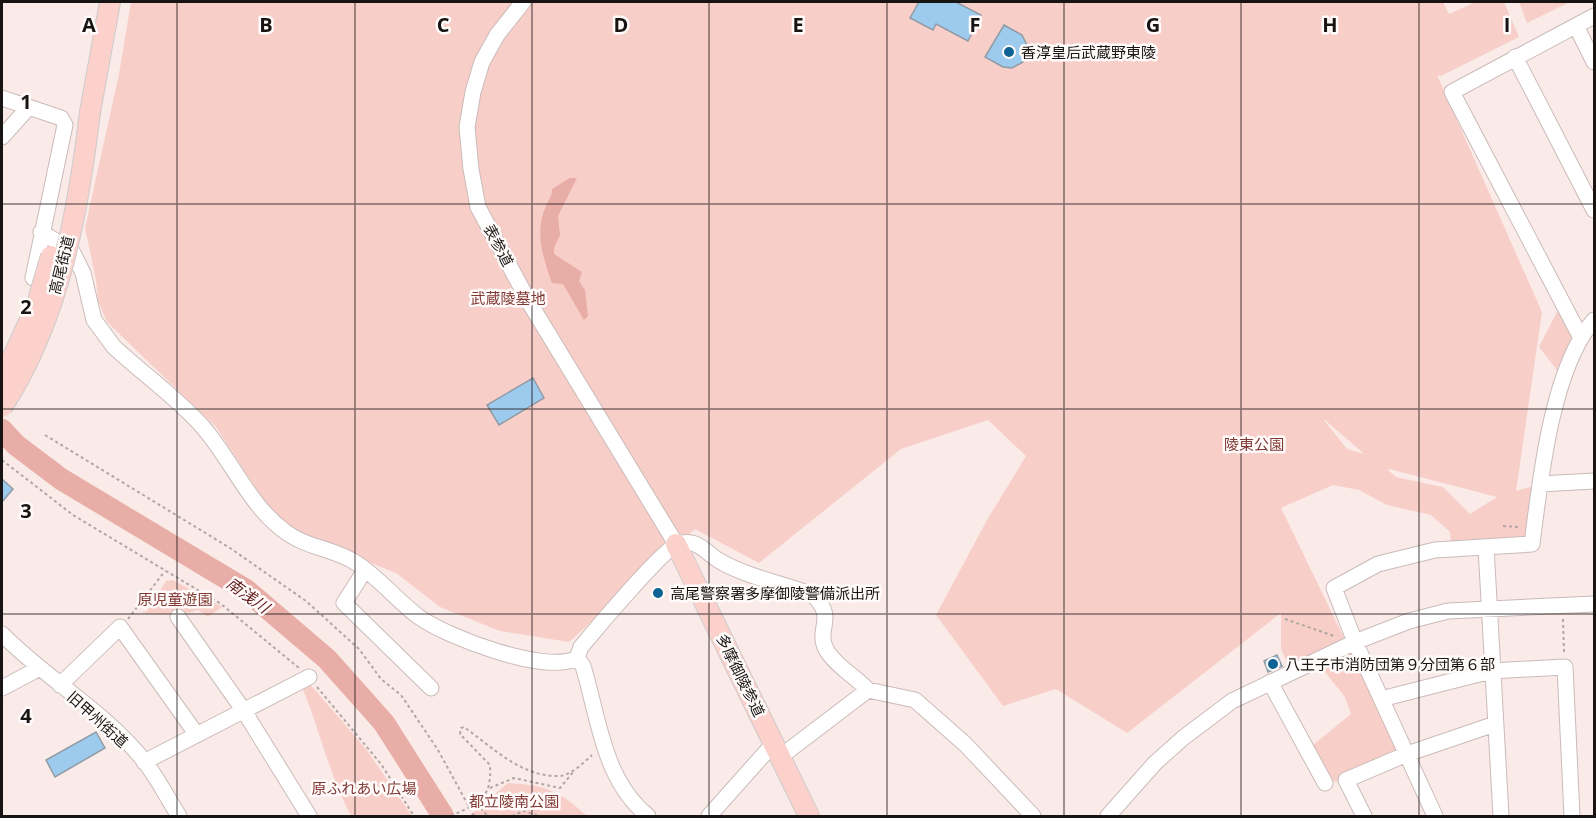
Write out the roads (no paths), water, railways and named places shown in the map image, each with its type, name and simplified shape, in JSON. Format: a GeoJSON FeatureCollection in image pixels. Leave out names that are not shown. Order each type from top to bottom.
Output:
{"type":"FeatureCollection","features":[{"type":"Feature","properties":{"kind":"main road","name":"高尾街道"},"geometry":{"type":"LineString","coordinates":[[2,407],[24,369],[50,308],[83,173],[90,112],[110,2]]}},
{"type":"Feature","properties":{"kind":"main road","name":"高尾街道"},"geometry":{"type":"LineString","coordinates":[[2,381],[37,304],[71,171],[90,112]]}},
{"type":"Feature","properties":{"kind":"main road","name":"多摩御陵参道"},"geometry":{"type":"LineString","coordinates":[[674,540],[810,816]]}},
{"type":"Feature","properties":{"kind":"street","name":"表参道"},"geometry":{"type":"LineString","coordinates":[[523,2],[497,35],[482,62],[472,92],[467,127],[478,207],[529,302],[674,540]]}},
{"type":"Feature","properties":{"kind":"street"},"geometry":{"type":"LineString","coordinates":[[1580,336],[1452,92],[1594,16]]}},
{"type":"Feature","properties":{"kind":"street"},"geometry":{"type":"LineString","coordinates":[[1576,26],[1594,62]]}},
{"type":"Feature","properties":{"kind":"street"},"geometry":{"type":"LineString","coordinates":[[1515,57],[1594,210]]}},
{"type":"Feature","properties":{"kind":"street"},"geometry":{"type":"LineString","coordinates":[[2,98],[61,118],[65,125],[33,278]]}},
{"type":"Feature","properties":{"kind":"street"},"geometry":{"type":"LineString","coordinates":[[2,136],[29,107]]}},
{"type":"Feature","properties":{"kind":"street"},"geometry":{"type":"LineString","coordinates":[[41,232],[72,251],[83,273],[94,320],[108,340],[202,426],[265,514],[295,539],[346,558],[365,570],[421,618],[461,639],[495,650],[552,663],[569,662],[577,658],[581,647],[674,540],[701,545],[718,560],[813,596],[827,617],[822,638],[826,650],[868,690],[915,700],[965,744],[1033,816]]}},
{"type":"Feature","properties":{"kind":"street"},"geometry":{"type":"LineString","coordinates":[[1435,816],[1355,642],[1334,588],[1378,564],[1435,550],[1532,544],[1540,484],[1556,404],[1580,336],[1594,320]]}},
{"type":"Feature","properties":{"kind":"street"},"geometry":{"type":"LineString","coordinates":[[1540,484],[1594,481]]}},
{"type":"Feature","properties":{"kind":"street"},"geometry":{"type":"LineString","coordinates":[[1486,547],[1487,608],[1501,816]]}},
{"type":"Feature","properties":{"kind":"street"},"geometry":{"type":"LineString","coordinates":[[365,570],[344,603],[431,688]]}},
{"type":"Feature","properties":{"kind":"street"},"geometry":{"type":"LineString","coordinates":[[1111,816],[1155,763],[1183,738],[1232,701],[1355,642],[1409,621],[1448,610],[1594,604]]}},
{"type":"Feature","properties":{"kind":"street"},"geometry":{"type":"LineString","coordinates":[[177,617],[244,711],[309,816]]}},
{"type":"Feature","properties":{"kind":"street"},"geometry":{"type":"LineString","coordinates":[[60,685],[120,627],[197,735]]}},
{"type":"Feature","properties":{"kind":"street","name":"旧甲州街道"},"geometry":{"type":"LineString","coordinates":[[2,634],[38,669],[60,685],[144,762],[179,816]]}},
{"type":"Feature","properties":{"kind":"street"},"geometry":{"type":"LineString","coordinates":[[577,658],[583,666],[611,767],[625,795],[648,816]]}},
{"type":"Feature","properties":{"kind":"street"},"geometry":{"type":"LineString","coordinates":[[1382,699],[1491,670],[1565,667],[1572,816]]}},
{"type":"Feature","properties":{"kind":"street"},"geometry":{"type":"LineString","coordinates":[[2,688],[38,669]]}},
{"type":"Feature","properties":{"kind":"street"},"geometry":{"type":"LineString","coordinates":[[144,762],[309,677]]}},
{"type":"Feature","properties":{"kind":"street"},"geometry":{"type":"LineString","coordinates":[[1270,682],[1325,783]]}},
{"type":"Feature","properties":{"kind":"street"},"geometry":{"type":"LineString","coordinates":[[709,816],[777,750],[868,690]]}},
{"type":"Feature","properties":{"kind":"street"},"geometry":{"type":"LineString","coordinates":[[1364,816],[1346,780],[1407,754],[1495,724]]}},
{"type":"Feature","properties":{"kind":"waterway","name":"南浅川"},"geometry":{"type":"LineString","coordinates":[[2,430],[16,445],[61,479],[246,590],[327,659],[384,723],[443,816]]}},
{"type":"Feature","properties":{"kind":"place","name":"香淳皇后武蔵野東陵"},"geometry":{"type":"Point","coordinates":[1009,52]}},
{"type":"Feature","properties":{"kind":"place","name":"高尾警察署多摩御陵警備派出所"},"geometry":{"type":"Point","coordinates":[658,593]}},
{"type":"Feature","properties":{"kind":"place","name":"八王子市消防団第９分団第６部"},"geometry":{"type":"Point","coordinates":[1273,664]}},
{"type":"Feature","properties":{"kind":"park label","name":"武蔵陵墓地"},"geometry":{"type":"Point","coordinates":[508,298]}},
{"type":"Feature","properties":{"kind":"park label","name":"陵東公園"},"geometry":{"type":"Point","coordinates":[1254,444]}},
{"type":"Feature","properties":{"kind":"park label","name":"原児童遊園"},"geometry":{"type":"Point","coordinates":[175,599]}},
{"type":"Feature","properties":{"kind":"park label","name":"原ふれあい広場"},"geometry":{"type":"Point","coordinates":[364,788]}},
{"type":"Feature","properties":{"kind":"park label","name":"都立陵南公園"},"geometry":{"type":"Point","coordinates":[514,801]}}]}
